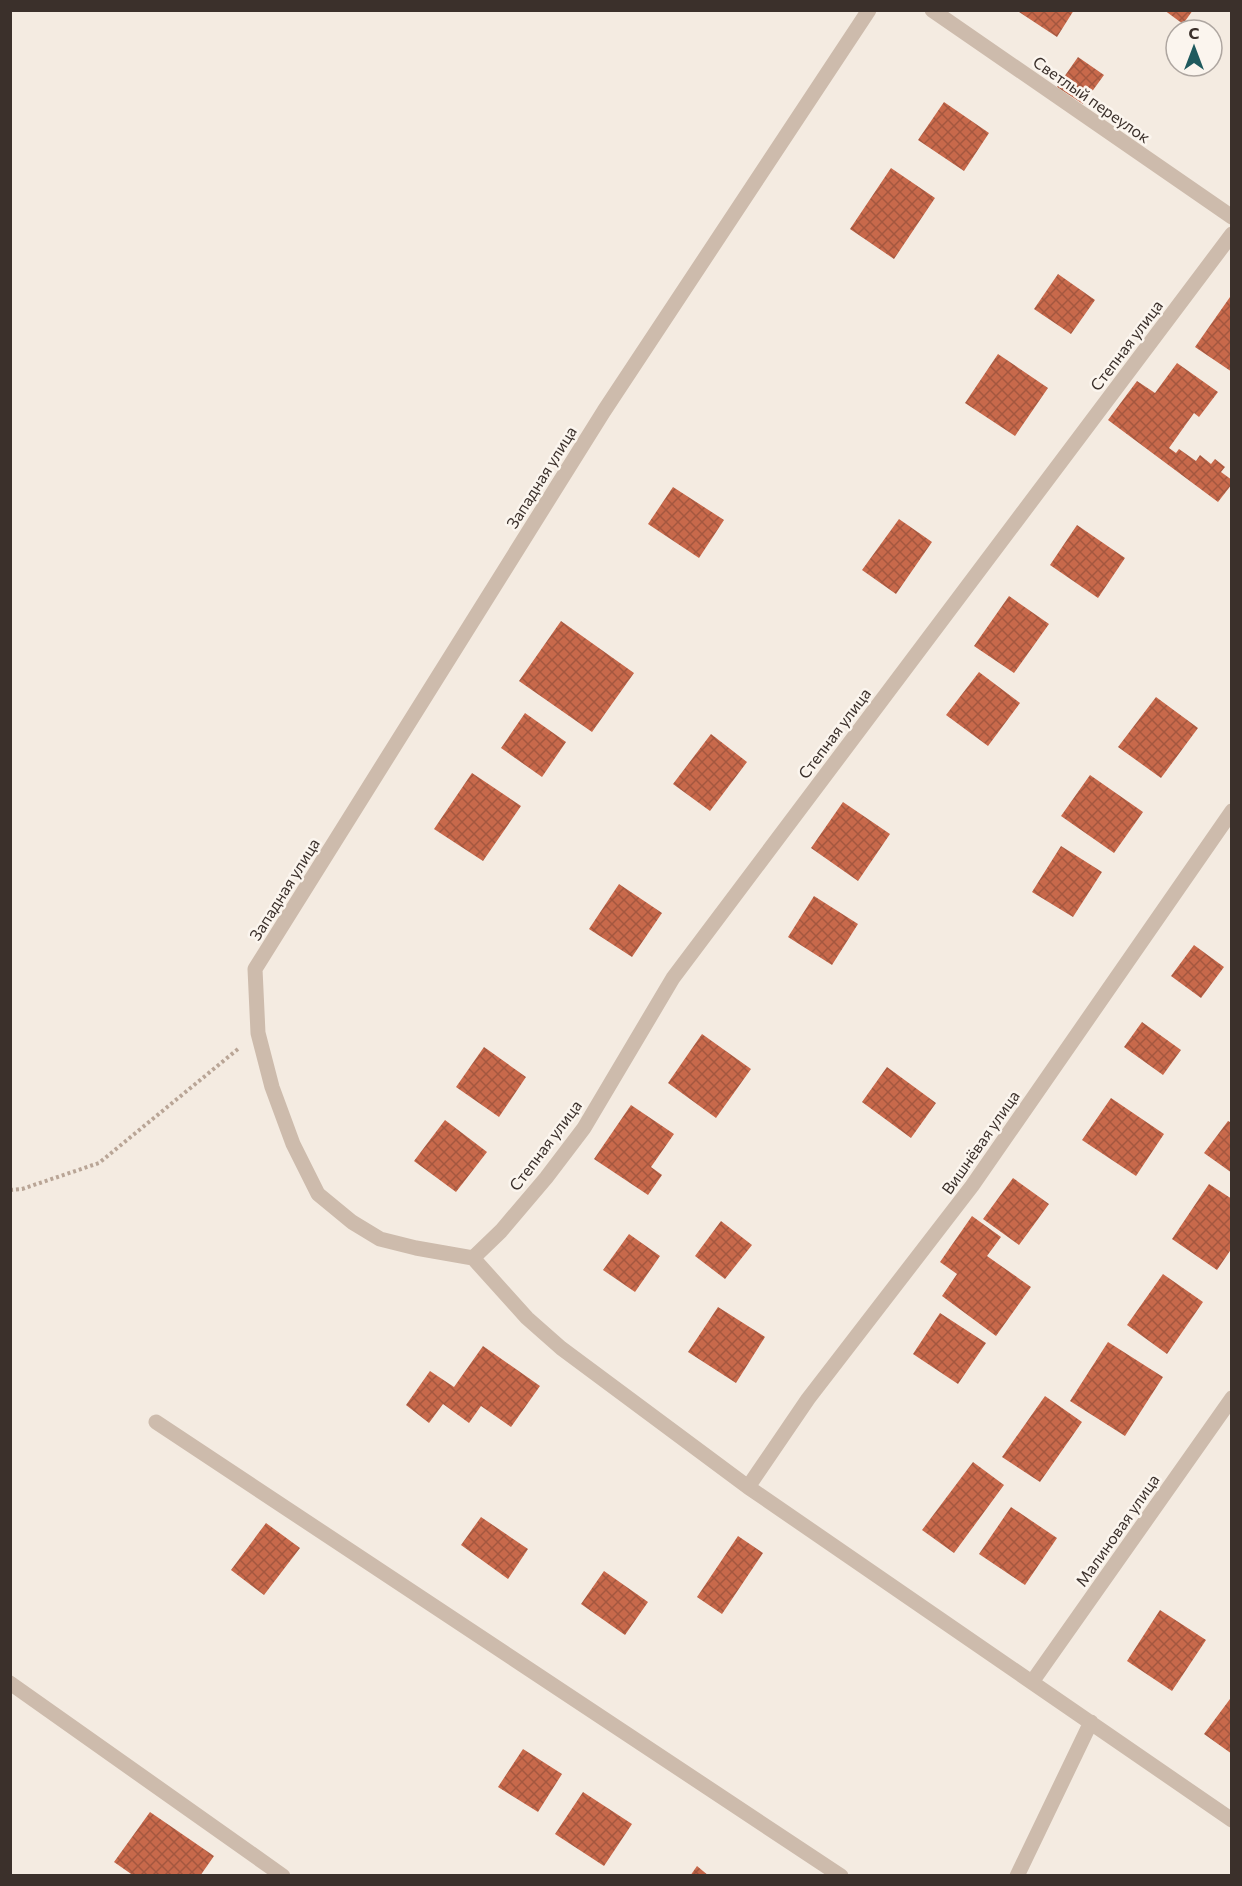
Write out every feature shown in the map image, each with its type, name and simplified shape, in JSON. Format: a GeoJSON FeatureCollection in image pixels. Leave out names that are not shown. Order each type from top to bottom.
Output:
{"type":"FeatureCollection","features":[{"type":"Feature","properties":{"kind":"street","name":"Западная улица"},"geometry":{"type":"LineString","coordinates":[[258,1033],[255,969],[604,411],[869,10]]}},
{"type":"Feature","properties":{"kind":"street","name":"Светлый переулок"},"geometry":{"type":"LineString","coordinates":[[932,10],[1232,217]]}},
{"type":"Feature","properties":{"kind":"street","name":"Степная улица"},"geometry":{"type":"LineString","coordinates":[[473,1258],[501,1231],[584,1128],[673,978],[1232,234]]}},
{"type":"Feature","properties":{"kind":"street","name":"Вишнёвая улица"},"geometry":{"type":"LineString","coordinates":[[748,1487],[808,1399],[972,1186],[1232,811]]}},
{"type":"Feature","properties":{"kind":"street"},"geometry":{"type":"LineString","coordinates":[[258,1033],[272,1087],[293,1144],[318,1194],[352,1222],[380,1239],[473,1258],[527,1318],[561,1347],[748,1487],[1232,1820]]}},
{"type":"Feature","properties":{"kind":"street","name":"Малиновая улица"},"geometry":{"type":"LineString","coordinates":[[1032,1682],[1232,1398]]}},
{"type":"Feature","properties":{"kind":"street"},"geometry":{"type":"LineString","coordinates":[[156,1422],[841,1875]]}},
{"type":"Feature","properties":{"kind":"street"},"geometry":{"type":"LineString","coordinates":[[10,1683],[283,1875]]}},
{"type":"Feature","properties":{"kind":"street"},"geometry":{"type":"LineString","coordinates":[[1017,1875],[1091,1722]]}},
{"type":"Feature","properties":{"kind":"path"},"geometry":{"type":"LineString","coordinates":[[10,1190],[22,1189],[99,1163],[258,1033]]}},
{"type":"Feature","properties":{"kind":"building"},"geometry":{"type":"Polygon","coordinates":[[[1016,10],[1074,10],[1057,37],[1016,10]]]}},
{"type":"Feature","properties":{"kind":"building"},"geometry":{"type":"Polygon","coordinates":[[[1164,10],[1193,10],[1187,18],[1175,18],[1164,10]]]}},
{"type":"Feature","properties":{"kind":"building"},"geometry":{"type":"Polygon","coordinates":[[[1078,57],[1104,75],[1083,104],[1057,87],[1078,57]]]}},
{"type":"Feature","properties":{"kind":"building"},"geometry":{"type":"Polygon","coordinates":[[[944,102],[989,133],[964,171],[918,140],[944,102]]]}},
{"type":"Feature","properties":{"kind":"building"},"geometry":{"type":"Polygon","coordinates":[[[891,168],[935,198],[894,259],[850,229],[891,168]]]}},
{"type":"Feature","properties":{"kind":"building"},"geometry":{"type":"Polygon","coordinates":[[[1058,274],[1095,300],[1071,334],[1034,309],[1058,274]]]}},
{"type":"Feature","properties":{"kind":"building"},"geometry":{"type":"Polygon","coordinates":[[[1230,297],[1232,298],[1232,372],[1195,347],[1230,297]]]}},
{"type":"Feature","properties":{"kind":"building"},"geometry":{"type":"Polygon","coordinates":[[[998,354],[1048,388],[1015,436],[965,403],[998,354]]]}},
{"type":"Feature","properties":{"kind":"building"},"geometry":{"type":"Polygon","coordinates":[[[1177,363],[1218,392],[1199,417],[1194,413],[1169,448],[1176,453],[1179,449],[1196,461],[1200,455],[1211,464],[1215,459],[1225,467],[1221,472],[1232,480],[1232,484],[1218,502],[1108,420],[1137,381],[1155,393],[1177,363]]]}},
{"type":"Feature","properties":{"kind":"building"},"geometry":{"type":"Polygon","coordinates":[[[673,487],[724,520],[699,558],[648,524],[673,487]]]}},
{"type":"Feature","properties":{"kind":"building"},"geometry":{"type":"Polygon","coordinates":[[[899,519],[932,542],[896,594],[862,570],[899,519]]]}},
{"type":"Feature","properties":{"kind":"building"},"geometry":{"type":"Polygon","coordinates":[[[1077,525],[1125,558],[1098,598],[1050,565],[1077,525]]]}},
{"type":"Feature","properties":{"kind":"building"},"geometry":{"type":"Polygon","coordinates":[[[1009,596],[1049,624],[1014,673],[974,646],[1009,596]]]}},
{"type":"Feature","properties":{"kind":"building"},"geometry":{"type":"Polygon","coordinates":[[[561,621],[634,673],[592,732],[519,681],[561,621]]]}},
{"type":"Feature","properties":{"kind":"building"},"geometry":{"type":"Polygon","coordinates":[[[979,672],[1020,703],[988,746],[946,715],[979,672]]]}},
{"type":"Feature","properties":{"kind":"building"},"geometry":{"type":"Polygon","coordinates":[[[1156,697],[1198,728],[1161,778],[1118,747],[1156,697]]]}},
{"type":"Feature","properties":{"kind":"building"},"geometry":{"type":"Polygon","coordinates":[[[525,713],[566,742],[542,777],[501,748],[525,713]]]}},
{"type":"Feature","properties":{"kind":"building"},"geometry":{"type":"Polygon","coordinates":[[[711,734],[747,762],[710,811],[673,784],[711,734]]]}},
{"type":"Feature","properties":{"kind":"building"},"geometry":{"type":"Polygon","coordinates":[[[472,773],[521,806],[483,861],[434,829],[472,773]]]}},
{"type":"Feature","properties":{"kind":"building"},"geometry":{"type":"Polygon","coordinates":[[[1090,775],[1143,812],[1114,853],[1061,816],[1090,775]]]}},
{"type":"Feature","properties":{"kind":"building"},"geometry":{"type":"Polygon","coordinates":[[[843,802],[890,834],[858,881],[811,848],[843,802]]]}},
{"type":"Feature","properties":{"kind":"building"},"geometry":{"type":"Polygon","coordinates":[[[1061,846],[1102,872],[1073,917],[1032,892],[1061,846]]]}},
{"type":"Feature","properties":{"kind":"building"},"geometry":{"type":"Polygon","coordinates":[[[619,884],[662,913],[632,957],[589,929],[619,884]]]}},
{"type":"Feature","properties":{"kind":"building"},"geometry":{"type":"Polygon","coordinates":[[[814,896],[858,924],[832,965],[788,937],[814,896]]]}},
{"type":"Feature","properties":{"kind":"building"},"geometry":{"type":"Polygon","coordinates":[[[1194,945],[1224,967],[1201,998],[1171,976],[1194,945]]]}},
{"type":"Feature","properties":{"kind":"building"},"geometry":{"type":"Polygon","coordinates":[[[1142,1022],[1181,1050],[1163,1075],[1124,1047],[1142,1022]]]}},
{"type":"Feature","properties":{"kind":"building"},"geometry":{"type":"Polygon","coordinates":[[[702,1034],[751,1069],[716,1118],[668,1083],[702,1034]]]}},
{"type":"Feature","properties":{"kind":"building"},"geometry":{"type":"Polygon","coordinates":[[[484,1047],[526,1077],[499,1117],[456,1087],[484,1047]]]}},
{"type":"Feature","properties":{"kind":"building"},"geometry":{"type":"Polygon","coordinates":[[[887,1067],[936,1103],[911,1138],[862,1102],[887,1067]]]}},
{"type":"Feature","properties":{"kind":"building"},"geometry":{"type":"Polygon","coordinates":[[[1111,1098],[1164,1134],[1136,1176],[1082,1140],[1111,1098]]]}},
{"type":"Feature","properties":{"kind":"building"},"geometry":{"type":"Polygon","coordinates":[[[631,1105],[674,1134],[651,1167],[662,1175],[648,1195],[594,1159],[631,1105]]]}},
{"type":"Feature","properties":{"kind":"building"},"geometry":{"type":"Polygon","coordinates":[[[445,1120],[487,1152],[456,1192],[414,1161],[445,1120]]]}},
{"type":"Feature","properties":{"kind":"building"},"geometry":{"type":"Polygon","coordinates":[[[1228,1121],[1232,1123],[1232,1173],[1204,1153],[1228,1121]]]}},
{"type":"Feature","properties":{"kind":"building"},"geometry":{"type":"Polygon","coordinates":[[[1013,1178],[1049,1204],[1019,1245],[983,1219],[1013,1178]]]}},
{"type":"Feature","properties":{"kind":"building"},"geometry":{"type":"Polygon","coordinates":[[[1209,1184],[1232,1199],[1232,1248],[1217,1270],[1172,1239],[1209,1184]]]}},
{"type":"Feature","properties":{"kind":"building"},"geometry":{"type":"Polygon","coordinates":[[[972,1216],[1001,1237],[987,1256],[1031,1287],[996,1336],[942,1296],[957,1274],[940,1262],[972,1216]]]}},
{"type":"Feature","properties":{"kind":"building"},"geometry":{"type":"Polygon","coordinates":[[[721,1221],[752,1245],[725,1279],[695,1256],[721,1221]]]}},
{"type":"Feature","properties":{"kind":"building"},"geometry":{"type":"Polygon","coordinates":[[[629,1234],[660,1256],[635,1292],[603,1270],[629,1234]]]}},
{"type":"Feature","properties":{"kind":"building"},"geometry":{"type":"Polygon","coordinates":[[[1163,1274],[1203,1302],[1167,1354],[1127,1325],[1163,1274]]]}},
{"type":"Feature","properties":{"kind":"building"},"geometry":{"type":"Polygon","coordinates":[[[718,1307],[765,1337],[736,1383],[688,1352],[718,1307]]]}},
{"type":"Feature","properties":{"kind":"building"},"geometry":{"type":"Polygon","coordinates":[[[940,1313],[986,1343],[958,1384],[913,1354],[940,1313]]]}},
{"type":"Feature","properties":{"kind":"building"},"geometry":{"type":"Polygon","coordinates":[[[1108,1342],[1163,1377],[1125,1436],[1070,1401],[1108,1342]]]}},
{"type":"Feature","properties":{"kind":"building"},"geometry":{"type":"Polygon","coordinates":[[[483,1346],[540,1386],[511,1427],[481,1406],[469,1423],[443,1404],[429,1423],[406,1405],[430,1371],[454,1387],[483,1346]]]}},
{"type":"Feature","properties":{"kind":"building"},"geometry":{"type":"Polygon","coordinates":[[[1045,1396],[1082,1422],[1040,1482],[1002,1457],[1045,1396]]]}},
{"type":"Feature","properties":{"kind":"building"},"geometry":{"type":"Polygon","coordinates":[[[973,1462],[1004,1485],[954,1553],[922,1530],[973,1462]]]}},
{"type":"Feature","properties":{"kind":"building"},"geometry":{"type":"Polygon","coordinates":[[[1011,1507],[1057,1538],[1025,1585],[979,1554],[1011,1507]]]}},
{"type":"Feature","properties":{"kind":"building"},"geometry":{"type":"Polygon","coordinates":[[[481,1517],[528,1549],[508,1579],[461,1545],[481,1517]]]}},
{"type":"Feature","properties":{"kind":"building"},"geometry":{"type":"Polygon","coordinates":[[[266,1523],[300,1548],[264,1595],[231,1570],[266,1523]]]}},
{"type":"Feature","properties":{"kind":"building"},"geometry":{"type":"Polygon","coordinates":[[[738,1536],[763,1553],[722,1614],[697,1597],[738,1536]]]}},
{"type":"Feature","properties":{"kind":"building"},"geometry":{"type":"Polygon","coordinates":[[[604,1571],[648,1602],[625,1635],[581,1604],[604,1571]]]}},
{"type":"Feature","properties":{"kind":"building"},"geometry":{"type":"Polygon","coordinates":[[[1160,1610],[1206,1640],[1172,1691],[1127,1661],[1160,1610]]]}},
{"type":"Feature","properties":{"kind":"building"},"geometry":{"type":"Polygon","coordinates":[[[1230,1699],[1232,1700],[1232,1754],[1204,1734],[1230,1699]]]}},
{"type":"Feature","properties":{"kind":"building"},"geometry":{"type":"Polygon","coordinates":[[[523,1749],[562,1774],[538,1812],[498,1787],[523,1749]]]}},
{"type":"Feature","properties":{"kind":"building"},"geometry":{"type":"Polygon","coordinates":[[[583,1792],[632,1824],[604,1866],[555,1834],[583,1792]]]}},
{"type":"Feature","properties":{"kind":"building"},"geometry":{"type":"Polygon","coordinates":[[[150,1812],[214,1856],[200,1876],[134,1876],[114,1862],[150,1812]]]}},
{"type":"Feature","properties":{"kind":"building"},"geometry":{"type":"Polygon","coordinates":[[[697,1866],[709,1876],[690,1876],[697,1866]]]}}]}
